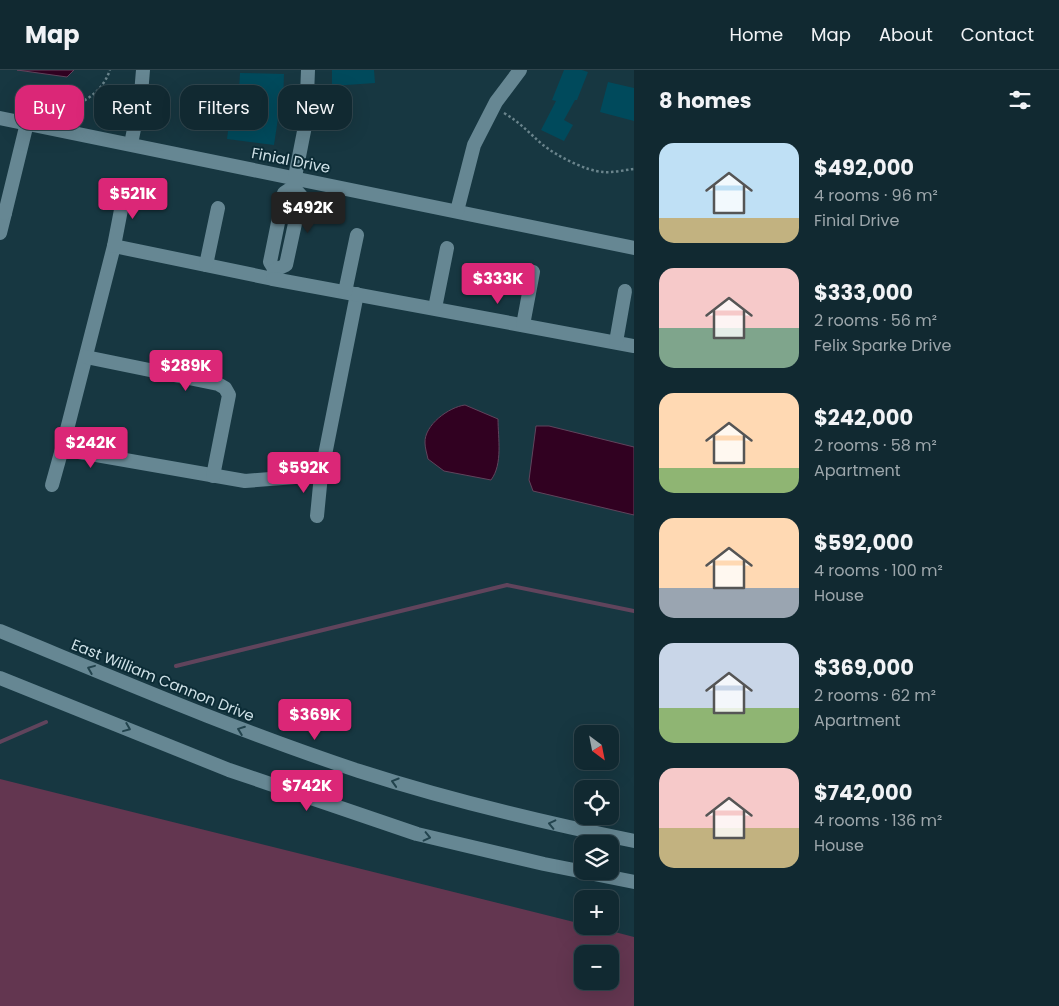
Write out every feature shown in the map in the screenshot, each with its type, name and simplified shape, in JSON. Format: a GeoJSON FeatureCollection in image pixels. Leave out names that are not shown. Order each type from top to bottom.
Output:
{"type":"FeatureCollection","features":[{"type":"Feature","properties":{"kind":"street"},"geometry":{"type":"LineString","coordinates":[[132,144],[141,94],[143,70]]}},
{"type":"Feature","properties":{"kind":"street"},"geometry":{"type":"LineString","coordinates":[[274,274],[286,265],[301,196],[294,182],[306,121],[308,70]]}},
{"type":"Feature","properties":{"kind":"street"},"geometry":{"type":"LineString","coordinates":[[457,211],[474,145],[496,102],[520,70]]}},
{"type":"Feature","properties":{"kind":"street","name":"Finial Drive"},"geometry":{"type":"LineString","coordinates":[[0,118],[15,121]]}},
{"type":"Feature","properties":{"kind":"street"},"geometry":{"type":"LineString","coordinates":[[0,233],[3,212],[25,130]]}},
{"type":"Feature","properties":{"kind":"street","name":"Finial Drive"},"geometry":{"type":"LineString","coordinates":[[62,130],[132,144],[294,182],[457,211],[634,248]]}},
{"type":"Feature","properties":{"kind":"street"},"geometry":{"type":"LineString","coordinates":[[52,484],[114,246],[125,189]]}},
{"type":"Feature","properties":{"kind":"street"},"geometry":{"type":"LineString","coordinates":[[206,265],[218,208]]}},
{"type":"Feature","properties":{"kind":"street"},"geometry":{"type":"LineString","coordinates":[[317,516],[321,475],[351,293],[357,235]]}},
{"type":"Feature","properties":{"kind":"street"},"geometry":{"type":"LineString","coordinates":[[114,246],[206,265],[274,274],[351,293],[634,346]]}},
{"type":"Feature","properties":{"kind":"street"},"geometry":{"type":"LineString","coordinates":[[435,308],[447,248]]}},
{"type":"Feature","properties":{"kind":"street"},"geometry":{"type":"LineString","coordinates":[[523,325],[533,272]]}},
{"type":"Feature","properties":{"kind":"street"},"geometry":{"type":"LineString","coordinates":[[616,342],[625,291]]}},
{"type":"Feature","properties":{"kind":"street"},"geometry":{"type":"LineString","coordinates":[[86,357],[218,384],[225,388],[229,395],[213,476]]}},
{"type":"Feature","properties":{"kind":"street"},"geometry":{"type":"LineString","coordinates":[[62,449],[245,481],[321,475]]}},
{"type":"Feature","properties":{"kind":"street","name":"East William Cannon Drive"},"geometry":{"type":"LineString","coordinates":[[0,631],[226,724],[361,772],[515,815],[634,841]]}},
{"type":"Feature","properties":{"kind":"street"},"geometry":{"type":"LineString","coordinates":[[0,678],[229,770],[416,834],[544,864],[634,882]]}},
{"type":"Feature","properties":{"kind":"path"},"geometry":{"type":"LineString","coordinates":[[84,100],[99,90],[110,70]]}},
{"type":"Feature","properties":{"kind":"path"},"geometry":{"type":"LineString","coordinates":[[504,113],[518,122],[556,154],[582,166],[601,172],[634,169]]}},
{"type":"Feature","properties":{"kind":"shaded area"},"geometry":{"type":"Polygon","coordinates":[[[17,70],[74,70],[67,77],[17,70]]]}},
{"type":"Feature","properties":{"kind":"shaded area"},"geometry":{"type":"Polygon","coordinates":[[[465,405],[498,419],[498,459],[495,474],[491,480],[444,471],[428,459],[425,443],[426,436],[433,424],[445,413],[465,405]]]}},
{"type":"Feature","properties":{"kind":"shaded area"},"geometry":{"type":"Polygon","coordinates":[[[536,426],[549,426],[634,447],[634,515],[533,491],[529,480],[536,426]]]}},
{"type":"Feature","properties":{"kind":"shaded area"},"geometry":{"type":"Polygon","coordinates":[[[0,779],[574,922],[574,935],[619,935],[619,933],[634,937],[634,1006],[0,1006],[0,779]]]}},
{"type":"Feature","properties":{"kind":"building"},"geometry":{"type":"Polygon","coordinates":[[[332,70],[374,70],[375,83],[332,85],[332,70]]]}},
{"type":"Feature","properties":{"kind":"building"},"geometry":{"type":"Polygon","coordinates":[[[564,70],[588,72],[577,100],[575,100],[564,120],[573,125],[564,141],[541,130],[556,101],[552,100],[564,70]]]}},
{"type":"Feature","properties":{"kind":"building"},"geometry":{"type":"Polygon","coordinates":[[[240,73],[284,74],[284,85],[278,85],[278,118],[274,145],[227,139],[228,130],[268,130],[268,85],[239,85],[240,73]]]}},
{"type":"Feature","properties":{"kind":"building"},"geometry":{"type":"Polygon","coordinates":[[[608,82],[634,88],[634,121],[600,112],[608,82]]]}},
{"type":"Feature","properties":{"kind":"waterway"},"geometry":{"type":"LineString","coordinates":[[176,666],[507,585],[634,611]]}},
{"type":"Feature","properties":{"kind":"waterway"},"geometry":{"type":"LineString","coordinates":[[0,742],[46,722]]}}]}
